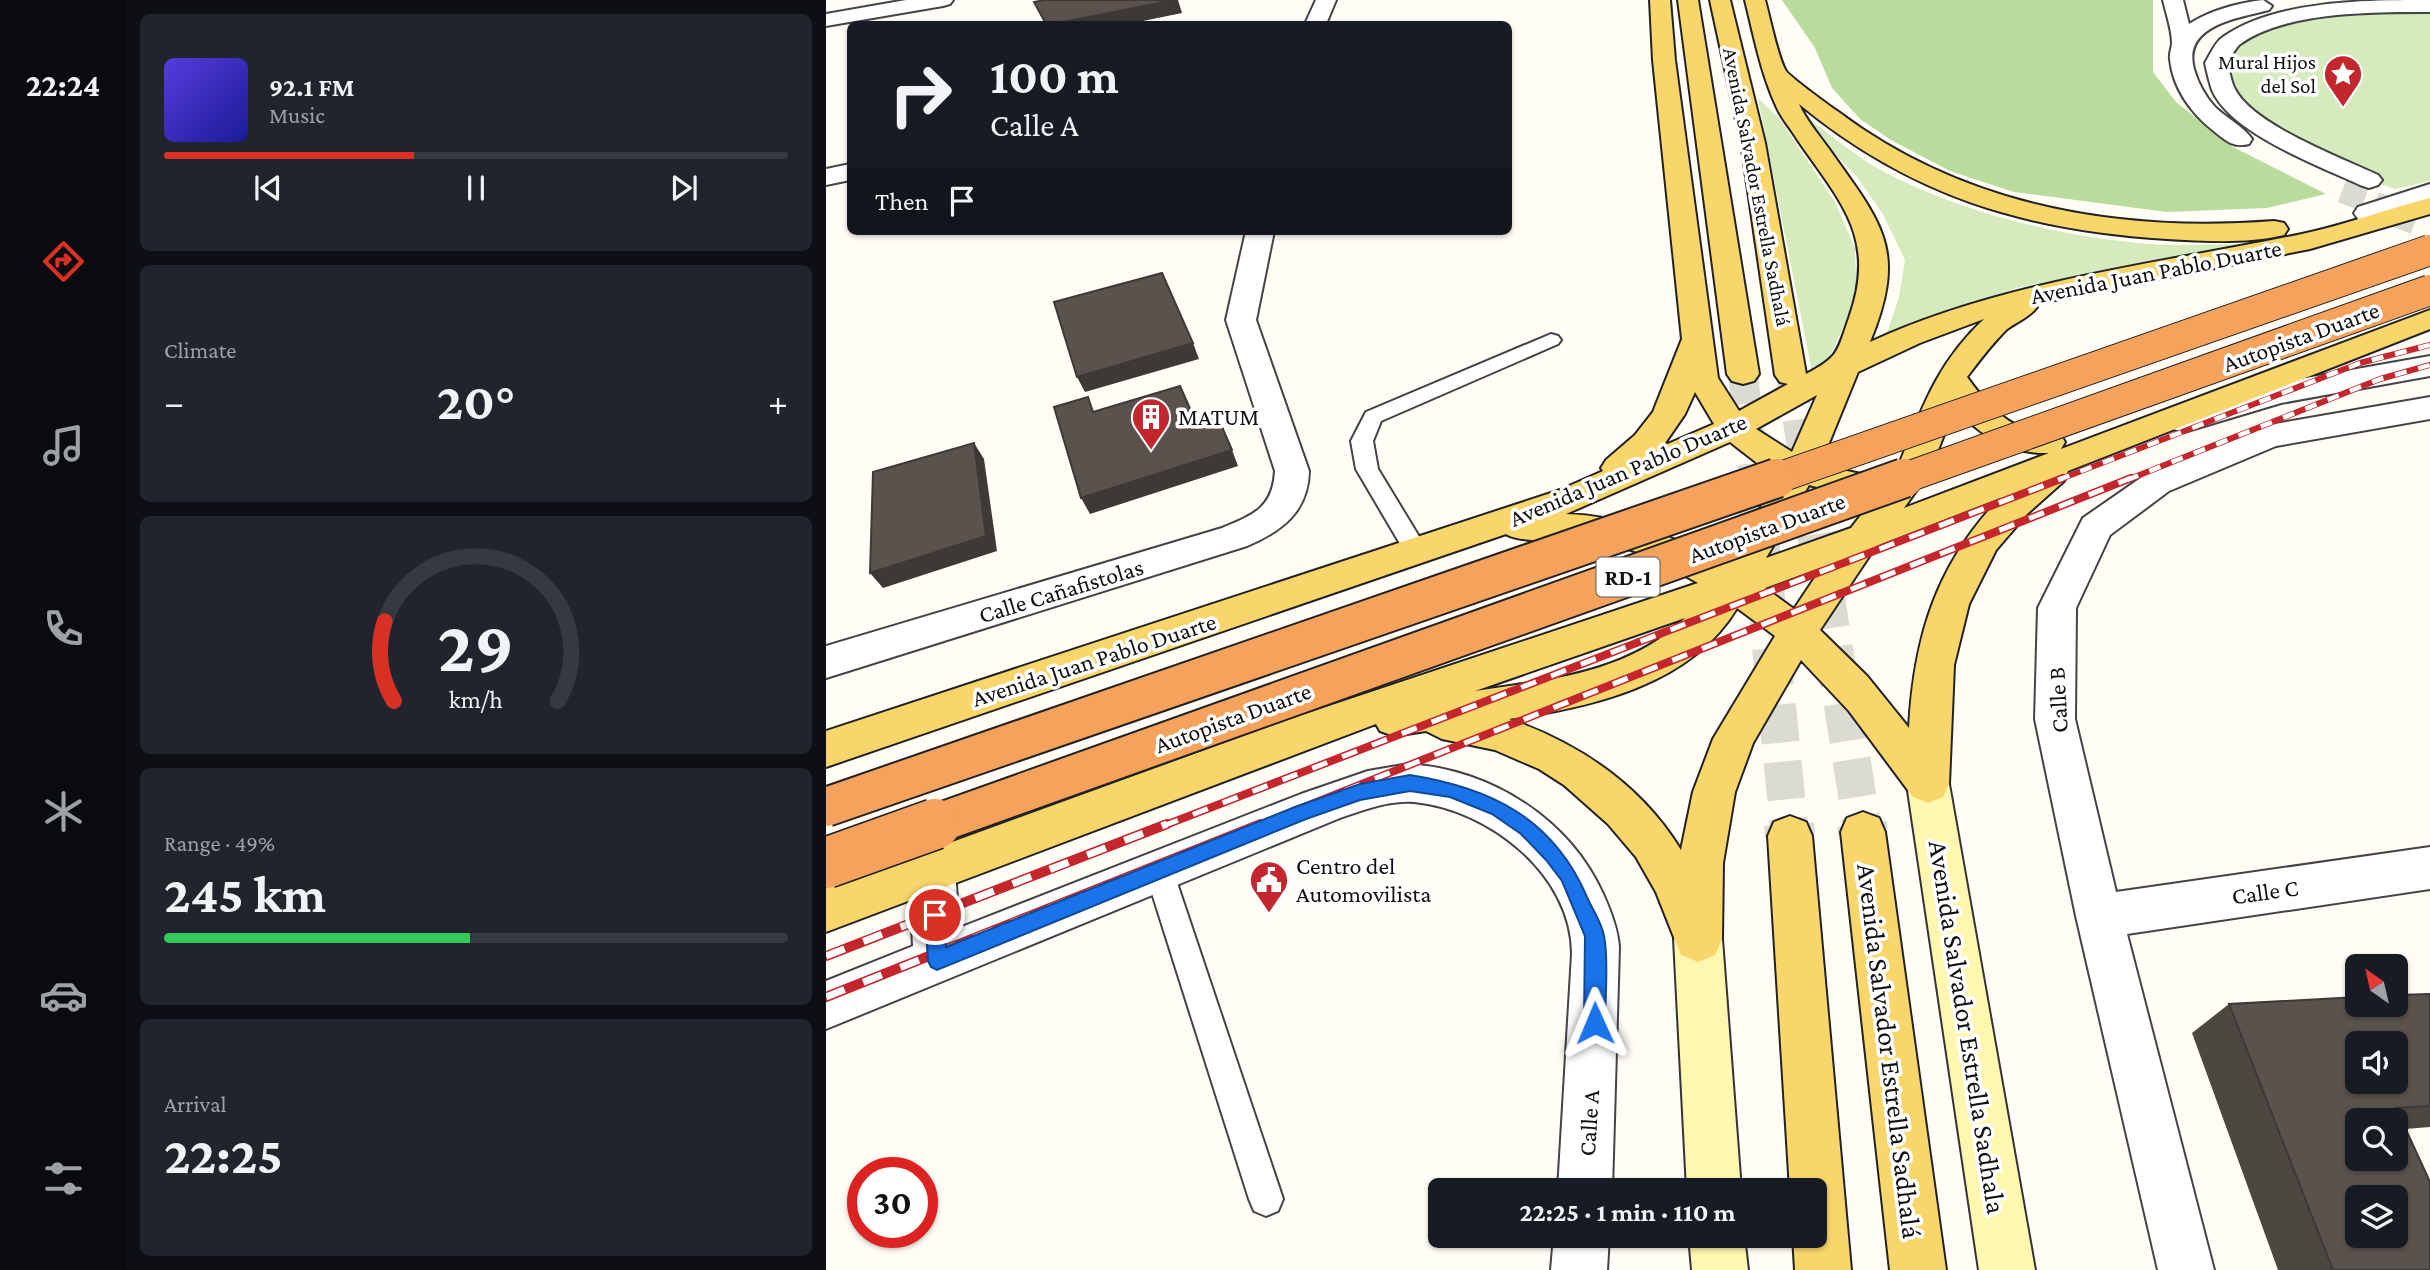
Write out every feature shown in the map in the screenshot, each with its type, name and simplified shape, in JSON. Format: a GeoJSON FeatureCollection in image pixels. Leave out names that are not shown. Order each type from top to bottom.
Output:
{"type":"FeatureCollection","features":[{"type":"Feature","properties":{"kind":"highway","name":"Autopista Duarte"},"geometry":{"type":"LineString","coordinates":[[826,807],[2430,250]]}},
{"type":"Feature","properties":{"kind":"highway","name":"Autopista Duarte"},"geometry":{"type":"LineString","coordinates":[[826,863],[2430,290]]}},
{"type":"Feature","properties":{"kind":"main road"},"geometry":{"type":"LineString","coordinates":[[1660,0],[1695,338],[1702,378],[1733,428],[1769,455],[1801,471],[1849,485],[1896,493],[1966,484],[2056,461]]}},
{"type":"Feature","properties":{"kind":"main road","name":"Avenida Salvador Estrella Sadhalá"},"geometry":{"type":"LineString","coordinates":[[1688,0],[1743,374]]}},
{"type":"Feature","properties":{"kind":"main road","name":"Avenida Salvador Estrella Sadhalá"},"geometry":{"type":"LineString","coordinates":[[1720,0],[1753,143],[1791,375]]}},
{"type":"Feature","properties":{"kind":"main road"},"geometry":{"type":"LineString","coordinates":[[1305,730],[1541,698],[1613,681],[1660,660],[1675,649],[1715,612],[1732,585],[1801,471],[1847,365],[1871,298],[1875,268],[1871,239],[1862,215],[1789,109],[1775,72],[1755,0]]}},
{"type":"Feature","properties":{"kind":"main road"},"geometry":{"type":"LineString","coordinates":[[1775,72],[1846,130],[1932,179],[1986,199],[2052,215],[2123,226],[2210,233],[2256,232],[2430,204]]}},
{"type":"Feature","properties":{"kind":"main road","name":"Avenida Juan Pablo Duarte"},"geometry":{"type":"LineString","coordinates":[[826,749],[1488,529],[1579,514],[1847,365],[1909,337],[1984,309],[2048,292],[2310,241],[2430,204]]}},
{"type":"Feature","properties":{"kind":"main road"},"geometry":{"type":"LineString","coordinates":[[1713,1178],[1698,939],[1701,863],[1714,792],[1734,739],[1771,674],[1840,569],[1913,471],[1951,377],[1979,340],[1999,321],[2048,292]]}},
{"type":"Feature","properties":{"kind":"main road","name":"Autopista Duarte"},"geometry":{"type":"LineString","coordinates":[[2056,461],[2430,319]]}},
{"type":"Feature","properties":{"kind":"main road"},"geometry":{"type":"LineString","coordinates":[[1579,514],[1659,429],[1678,400],[1695,338]]}},
{"type":"Feature","properties":{"kind":"main road"},"geometry":{"type":"LineString","coordinates":[[1951,377],[1964,398],[2002,433],[2036,443],[2102,444]]}},
{"type":"Feature","properties":{"kind":"main road"},"geometry":{"type":"LineString","coordinates":[[1928,784],[1941,631],[1956,589],[1980,543],[2027,491],[2102,444]]}},
{"type":"Feature","properties":{"kind":"main road"},"geometry":{"type":"LineString","coordinates":[[826,910],[1305,730],[1629,623],[1864,537],[2056,461]]}},
{"type":"Feature","properties":{"kind":"main road"},"geometry":{"type":"LineString","coordinates":[[1579,514],[1732,585],[1799,635],[1853,687],[1928,784]]}},
{"type":"Feature","properties":{"kind":"main road"},"geometry":{"type":"LineString","coordinates":[[1579,514],[1621,545],[1641,567],[1646,595],[1639,615],[1629,623]]}},
{"type":"Feature","properties":{"kind":"main road"},"geometry":{"type":"LineString","coordinates":[[1402,718],[1458,723],[1510,737],[1560,760],[1605,792],[1644,832],[1675,882],[1698,939]]}},
{"type":"Feature","properties":{"kind":"main road","name":"Avenida Salvador Estrella Sadhala"},"geometry":{"type":"LineString","coordinates":[[1928,784],[2007,1270]]}},
{"type":"Feature","properties":{"kind":"main road","name":"Avenida Salvador Estrella Sadhalá"},"geometry":{"type":"LineString","coordinates":[[1863,832],[1917,1270]]}},
{"type":"Feature","properties":{"kind":"main road"},"geometry":{"type":"LineString","coordinates":[[1790,836],[1823,1270]]}},
{"type":"Feature","properties":{"kind":"main road"},"geometry":{"type":"LineString","coordinates":[[1718,1248],[1720,1270]]}},
{"type":"Feature","properties":{"kind":"street"},"geometry":{"type":"LineString","coordinates":[[826,20],[943,0]]}},
{"type":"Feature","properties":{"kind":"street"},"geometry":{"type":"LineString","coordinates":[[1317,21],[1326,0]]}},
{"type":"Feature","properties":{"kind":"street"},"geometry":{"type":"LineString","coordinates":[[2173,0],[2183,43],[2180,56],[2193,99],[2216,122],[2249,146],[2342,191]]}},
{"type":"Feature","properties":{"kind":"street"},"geometry":{"type":"LineString","coordinates":[[2183,43],[2193,31],[2220,17],[2299,0]]}},
{"type":"Feature","properties":{"kind":"street"},"geometry":{"type":"LineString","coordinates":[[2369,180],[2283,140],[2241,110],[2224,93],[2215,74],[2219,53],[2236,36],[2269,22],[2351,8],[2430,6]]}},
{"type":"Feature","properties":{"kind":"street"},"geometry":{"type":"LineString","coordinates":[[826,177],[847,173]]}},
{"type":"Feature","properties":{"kind":"street"},"geometry":{"type":"LineString","coordinates":[[2367,213],[2430,192]]}},
{"type":"Feature","properties":{"kind":"street","name":"Calle Cañafistolas"},"geometry":{"type":"LineString","coordinates":[[826,662],[1234,537],[1266,523],[1287,503],[1293,488],[1292,471],[1241,320],[1259,235]]}},
{"type":"Feature","properties":{"kind":"street"},"geometry":{"type":"LineString","coordinates":[[2102,444],[2278,393],[2430,366]]}},
{"type":"Feature","properties":{"kind":"street","name":"Calle B"},"geometry":{"type":"LineString","coordinates":[[2186,1270],[2099,916],[2055,719],[2057,608],[2096,527],[2157,484],[2269,436],[2430,408]]}},
{"type":"Feature","properties":{"kind":"street","name":"Calle A"},"geometry":{"type":"LineString","coordinates":[[826,1005],[1360,792],[1410,783],[1451,790],[1499,808],[1527,828],[1553,854],[1569,876],[1594,936],[1595,1045],[1586,1178]]}},
{"type":"Feature","properties":{"kind":"street","name":"Calle C"},"geometry":{"type":"LineString","coordinates":[[2099,916],[2430,868]]}},
{"type":"Feature","properties":{"kind":"street"},"geometry":{"type":"LineString","coordinates":[[932,870],[937,961]]}},
{"type":"Feature","properties":{"kind":"street"},"geometry":{"type":"LineString","coordinates":[[1579,1270],[1581,1248]]}},
{"type":"Feature","properties":{"kind":"lane"},"geometry":{"type":"LineString","coordinates":[[1417,553],[1367,469],[1362,441],[1373,416],[1551,340]]}},
{"type":"Feature","properties":{"kind":"lane"},"geometry":{"type":"LineString","coordinates":[[1159,871],[1266,1199]]}},
{"type":"Feature","properties":{"kind":"green space"},"geometry":{"type":"Polygon","coordinates":[[[1782,0],[2153,0],[2153,72],[2176,102],[2233,147],[2326,194],[2267,208],[2167,212],[2014,192],[1950,171],[1891,140],[1860,119],[1832,88],[1815,48],[1782,0]]]}},
{"type":"Feature","properties":{"kind":"green space"},"geometry":{"type":"Polygon","coordinates":[[[2430,6],[2430,181],[2395,189],[2369,180],[2241,110],[2219,53],[2236,36],[2309,14],[2430,6]]]}},
{"type":"Feature","properties":{"kind":"green space"},"geometry":{"type":"Polygon","coordinates":[[[1758,98],[1779,118],[1835,202],[1855,248],[1856,280],[1852,308],[1823,371],[1812,372],[1758,98]]]}},
{"type":"Feature","properties":{"kind":"green space"},"geometry":{"type":"Polygon","coordinates":[[[1808,118],[1881,170],[1922,190],[1985,213],[2051,230],[2117,241],[2162,245],[2246,244],[2176,260],[2016,288],[1919,321],[1885,339],[1899,297],[1905,260],[1883,214],[1857,177],[1818,136],[1808,118]]]}},
{"type":"Feature","properties":{"kind":"building"},"geometry":{"type":"Polygon","coordinates":[[[1174,0],[1068,21],[1044,21],[1034,2],[1174,0]]]}},
{"type":"Feature","properties":{"kind":"building"},"geometry":{"type":"Polygon","coordinates":[[[1162,273],[1193,343],[1077,377],[1054,302],[1162,273]]]}},
{"type":"Feature","properties":{"kind":"building","name":"MATUM"},"geometry":{"type":"Polygon","coordinates":[[[1180,386],[1195,420],[1216,413],[1232,450],[1081,498],[1054,407],[1088,397],[1093,412],[1180,386]]]}},
{"type":"Feature","properties":{"kind":"building"},"geometry":{"type":"Polygon","coordinates":[[[974,443],[986,536],[870,573],[873,472],[974,443]]]}},
{"type":"Feature","properties":{"kind":"building"},"geometry":{"type":"Polygon","coordinates":[[[2430,994],[2430,1106],[2345,1108],[2345,1171],[2408,1171],[2408,1134],[2430,1182],[2430,1270],[2333,1270],[2229,1004],[2345,998],[2345,1017],[2408,1017],[2408,995],[2430,994]]]}},
{"type":"Feature","properties":{"kind":"tunnel"},"geometry":{"type":"LineString","coordinates":[[2342,191],[2392,210]]}},
{"type":"Feature","properties":{"kind":"tunnel"},"geometry":{"type":"LineString","coordinates":[[2388,209],[2430,225]]}},
{"type":"Feature","properties":{"kind":"tunnel"},"geometry":{"type":"LineString","coordinates":[[1743,374],[1754,480]]}},
{"type":"Feature","properties":{"kind":"tunnel"},"geometry":{"type":"LineString","coordinates":[[1791,375],[1807,480]]}},
{"type":"Feature","properties":{"kind":"tunnel"},"geometry":{"type":"LineString","coordinates":[[1754,478],[1789,826]]}},
{"type":"Feature","properties":{"kind":"tunnel"},"geometry":{"type":"LineString","coordinates":[[1807,478],[1862,826]]}},
{"type":"Feature","properties":{"kind":"tunnel"},"geometry":{"type":"LineString","coordinates":[[1789,824],[1790,836]]}},
{"type":"Feature","properties":{"kind":"tunnel"},"geometry":{"type":"LineString","coordinates":[[1862,824],[1863,832]]}},
{"type":"Feature","properties":{"kind":"railway"},"geometry":{"type":"LineString","coordinates":[[2058,480],[2360,363],[2430,345]]}},
{"type":"Feature","properties":{"kind":"railway"},"geometry":{"type":"LineString","coordinates":[[2127,480],[2380,379],[2430,365]]}},
{"type":"Feature","properties":{"kind":"railway"},"geometry":{"type":"LineString","coordinates":[[1163,826],[2063,478]]}},
{"type":"Feature","properties":{"kind":"railway"},"geometry":{"type":"LineString","coordinates":[[1256,826],[2131,478]]}},
{"type":"Feature","properties":{"kind":"railway"},"geometry":{"type":"LineString","coordinates":[[826,956],[1167,824]]}},
{"type":"Feature","properties":{"kind":"railway"},"geometry":{"type":"LineString","coordinates":[[826,997],[1261,824]]}},
{"type":"Feature","properties":{"kind":"place","name":"Mural Hijos del Sol"},"geometry":{"type":"Point","coordinates":[2343,108]}},
{"type":"Feature","properties":{"kind":"place","name":"MATUM"},"geometry":{"type":"Point","coordinates":[1151,451]}},
{"type":"Feature","properties":{"kind":"place","name":"Centro del Automovilista"},"geometry":{"type":"Point","coordinates":[1269,914]}},
{"type":"Feature","properties":{"kind":"route"},"geometry":{"type":"LineString","coordinates":[[935,915],[937,961],[1301,813],[1360,792],[1410,783],[1451,790],[1499,808],[1527,828],[1553,854],[1569,876],[1581,900],[1594,936],[1595,1023]]}}]}
